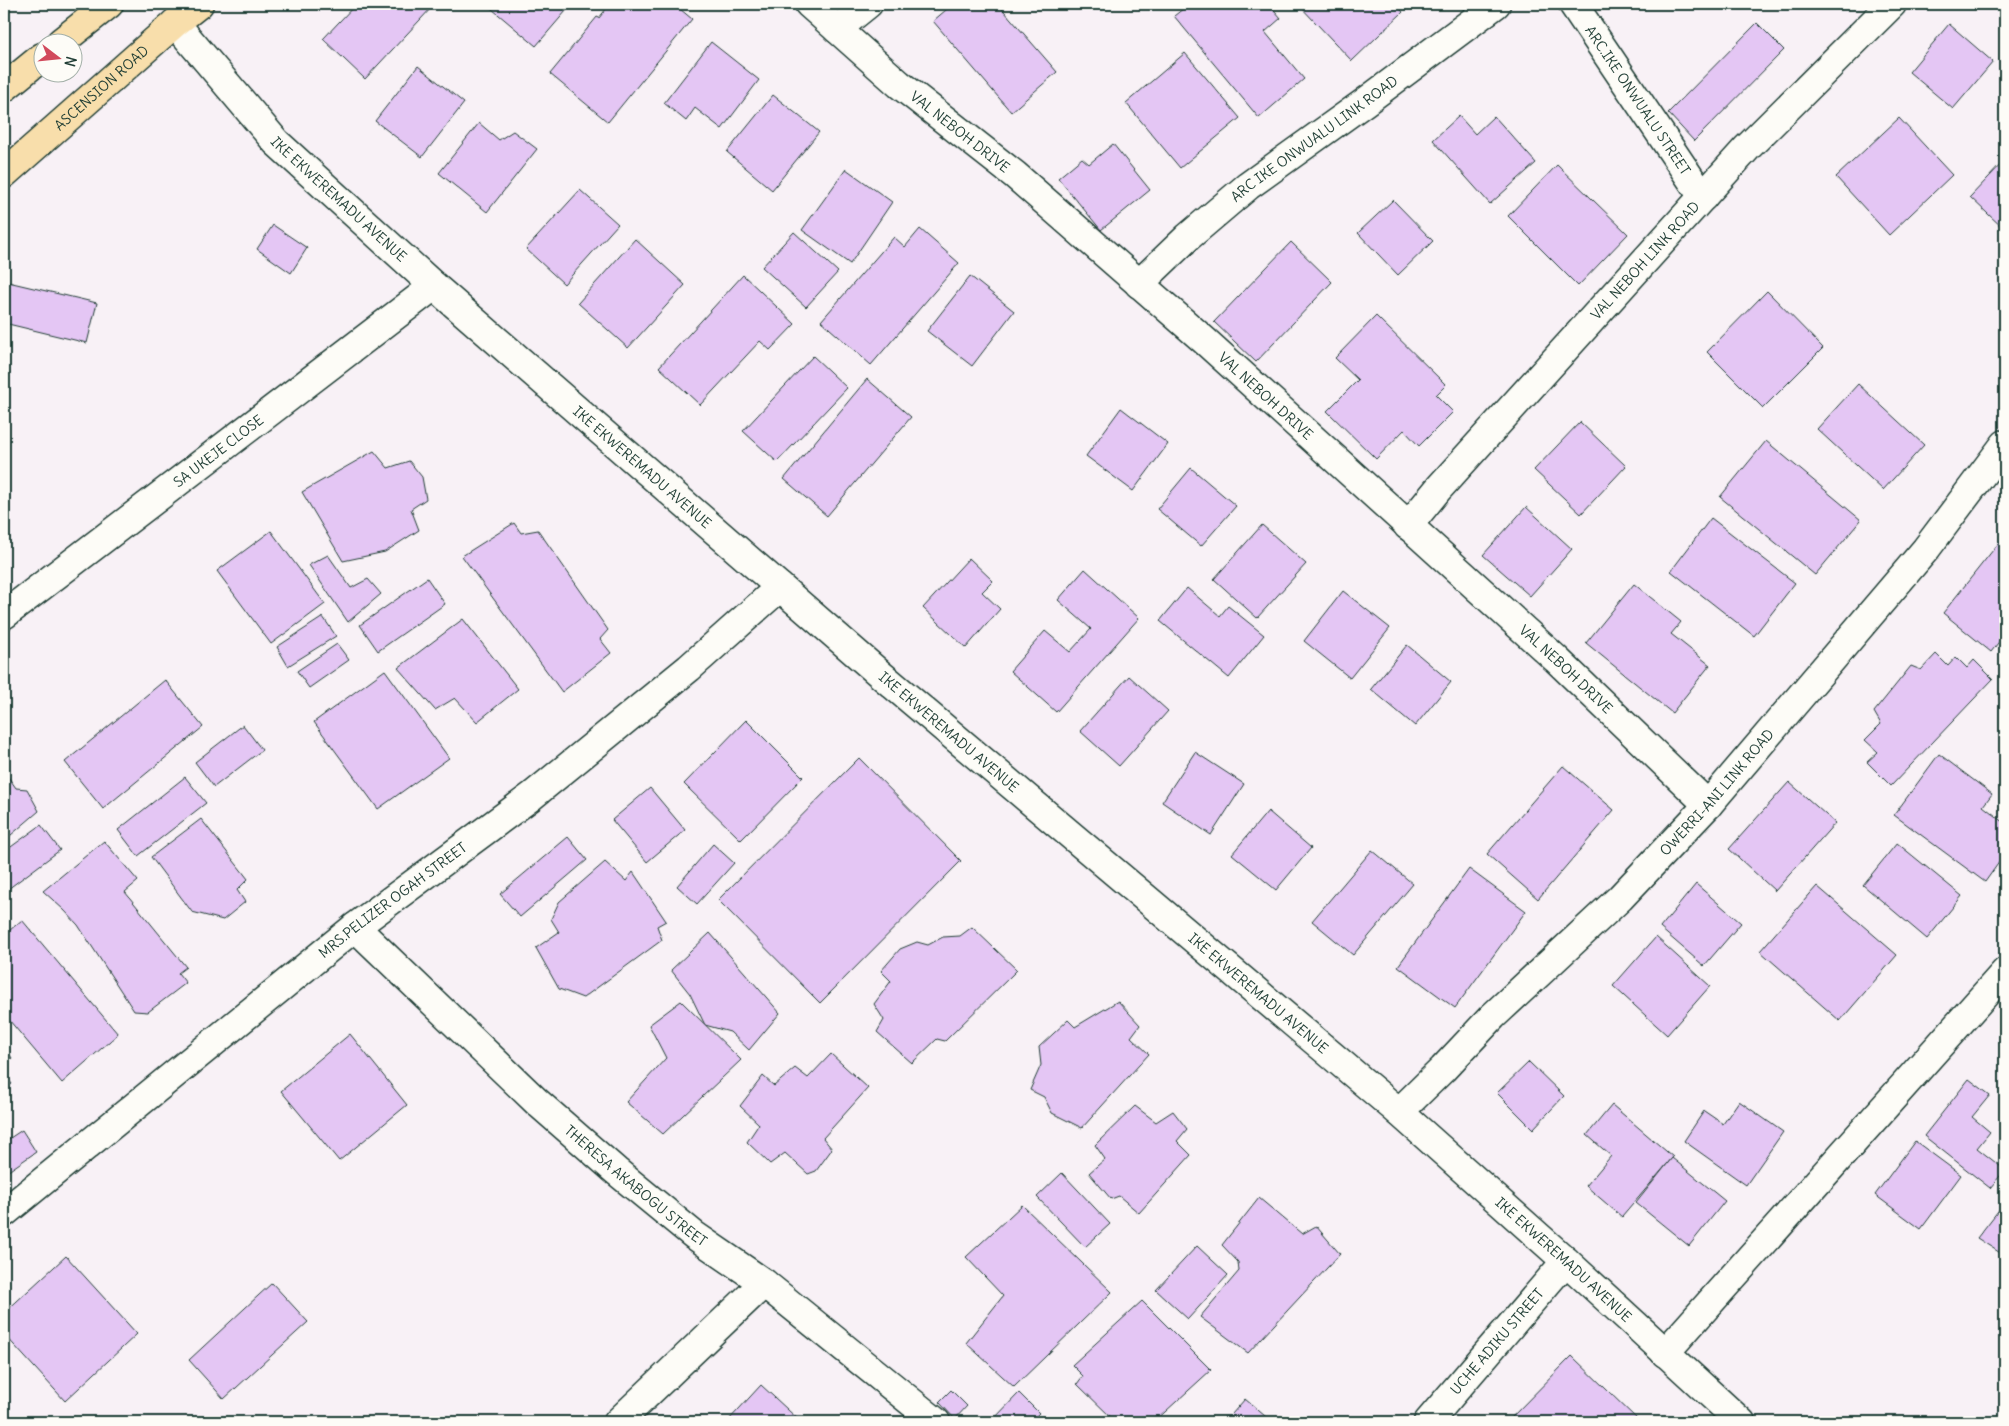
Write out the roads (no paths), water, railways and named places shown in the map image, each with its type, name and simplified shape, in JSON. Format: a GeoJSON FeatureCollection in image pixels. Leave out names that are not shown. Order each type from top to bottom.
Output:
{"type":"FeatureCollection","features":[{"type":"Feature","properties":{"kind":"main road"},"geometry":{"type":"LineString","coordinates":[[74,32],[109,4]]}},
{"type":"Feature","properties":{"kind":"main road","name":"ASCENSION ROAD"},"geometry":{"type":"LineString","coordinates":[[8,166],[199,4]]}},
{"type":"Feature","properties":{"kind":"main road"},"geometry":{"type":"LineString","coordinates":[[4,88],[32,65]]}},
{"type":"Feature","properties":{"kind":"street","name":"VAL NEBOH DRIVE"},"geometry":{"type":"LineString","coordinates":[[809,4],[899,84],[1015,175],[1205,342],[1556,659],[1708,805]]}},
{"type":"Feature","properties":{"kind":"street"},"geometry":{"type":"LineString","coordinates":[[837,29],[868,4]]}},
{"type":"Feature","properties":{"kind":"street","name":"ARC IKE ONWUALU LINK ROAD"},"geometry":{"type":"LineString","coordinates":[[1139,284],[1188,237],[1248,186],[1365,102],[1496,4]]}},
{"type":"Feature","properties":{"kind":"street","name":"ARC.IKE ONWUALU STREET"},"geometry":{"type":"LineString","coordinates":[[1573,4],[1703,197]]}},
{"type":"Feature","properties":{"kind":"street","name":"VAL NEBOH LINK ROAD"},"geometry":{"type":"LineString","coordinates":[[1408,526],[1747,148],[1892,4]]}},
{"type":"Feature","properties":{"kind":"street","name":"IKE EKWEREMADU AVENUE"},"geometry":{"type":"LineString","coordinates":[[175,23],[276,142],[434,286],[780,587],[1259,996],[1399,1112],[1566,1261],[1741,1422]]}},
{"type":"Feature","properties":{"kind":"street","name":"SA UKEJE CLOSE"},"geometry":{"type":"LineString","coordinates":[[4,615],[434,286]]}},
{"type":"Feature","properties":{"kind":"street","name":"OWERRI-ANI LINK ROAD"},"geometry":{"type":"LineString","coordinates":[[1399,1112],[1444,1069],[1492,1016],[1620,898],[1708,805],[1926,549],[2005,444]]}},
{"type":"Feature","properties":{"kind":"street","name":"MRS.PELIZER OGAH STREET"},"geometry":{"type":"LineString","coordinates":[[4,1214],[355,927],[532,796],[689,668],[780,587]]}},
{"type":"Feature","properties":{"kind":"street","name":"THERESA AKABOGU STREET"},"geometry":{"type":"LineString","coordinates":[[355,927],[537,1102],[616,1171],[694,1236],[764,1283],[936,1422]]}},
{"type":"Feature","properties":{"kind":"street"},"geometry":{"type":"LineString","coordinates":[[1665,1352],[2005,972]]}},
{"type":"Feature","properties":{"kind":"street","name":"UCHE ADIKU STREET"},"geometry":{"type":"LineString","coordinates":[[1428,1422],[1566,1261]]}},
{"type":"Feature","properties":{"kind":"street"},"geometry":{"type":"LineString","coordinates":[[618,1422],[764,1283]]}}]}
